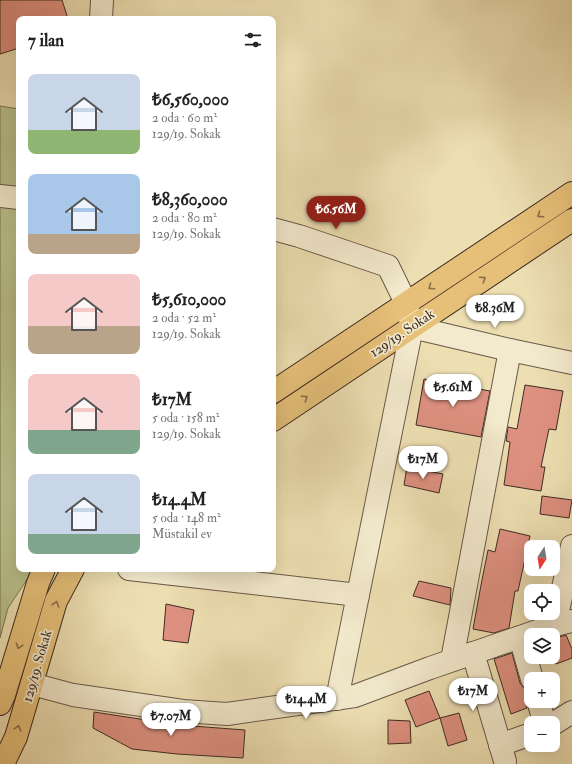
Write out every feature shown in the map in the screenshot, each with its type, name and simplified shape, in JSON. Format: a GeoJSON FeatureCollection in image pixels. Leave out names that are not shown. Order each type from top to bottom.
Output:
{"type":"FeatureCollection","features":[{"type":"Feature","properties":{"kind":"main road","name":"129/19. Sokak"},"geometry":{"type":"LineString","coordinates":[[276,390],[572,193]]}},
{"type":"Feature","properties":{"kind":"main road","name":"129/19. Sokak"},"geometry":{"type":"LineString","coordinates":[[276,418],[572,220]]}},
{"type":"Feature","properties":{"kind":"main road","name":"129/19. Sokak"},"geometry":{"type":"LineString","coordinates":[[0,704],[43,572]]}},
{"type":"Feature","properties":{"kind":"main road","name":"129/19. Sokak"},"geometry":{"type":"LineString","coordinates":[[3,764],[16,737],[56,601],[71,572]]}},
{"type":"Feature","properties":{"kind":"street"},"geometry":{"type":"LineString","coordinates":[[101,16],[102,0]]}},
{"type":"Feature","properties":{"kind":"street"},"geometry":{"type":"LineString","coordinates":[[0,196],[16,198]]}},
{"type":"Feature","properties":{"kind":"street"},"geometry":{"type":"LineString","coordinates":[[276,231],[299,236],[388,266],[406,303],[412,327],[337,699]]}},
{"type":"Feature","properties":{"kind":"street"},"geometry":{"type":"LineString","coordinates":[[412,327],[572,363]]}},
{"type":"Feature","properties":{"kind":"street"},"geometry":{"type":"LineString","coordinates":[[452,660],[510,350]]}},
{"type":"Feature","properties":{"kind":"street"},"geometry":{"type":"LineString","coordinates":[[32,684],[73,695],[183,711],[227,714],[355,696],[452,660],[563,623],[572,546]]}},
{"type":"Feature","properties":{"kind":"street"},"geometry":{"type":"LineString","coordinates":[[154,572],[358,596]]}},
{"type":"Feature","properties":{"kind":"street"},"geometry":{"type":"LineString","coordinates":[[520,637],[530,672]]}},
{"type":"Feature","properties":{"kind":"street"},"geometry":{"type":"LineString","coordinates":[[473,653],[503,753],[524,739]]}},
{"type":"Feature","properties":{"kind":"street"},"geometry":{"type":"LineString","coordinates":[[560,720],[572,712]]}},
{"type":"Feature","properties":{"kind":"green space"},"geometry":{"type":"Polygon","coordinates":[[[0,106],[16,109],[16,572],[32,572],[8,608],[0,638],[0,106]]]}},
{"type":"Feature","properties":{"kind":"building"},"geometry":{"type":"Polygon","coordinates":[[[0,0],[62,0],[67,16],[16,16],[16,49],[0,54],[0,0]]]}},
{"type":"Feature","properties":{"kind":"building"},"geometry":{"type":"Polygon","coordinates":[[[424,379],[490,391],[481,437],[416,425],[424,379]]]}},
{"type":"Feature","properties":{"kind":"building"},"geometry":{"type":"Polygon","coordinates":[[[525,385],[563,391],[556,430],[549,429],[541,467],[545,467],[541,491],[504,485],[510,442],[506,441],[508,427],[517,429],[525,385]]]}},
{"type":"Feature","properties":{"kind":"building"},"geometry":{"type":"Polygon","coordinates":[[[407,467],[443,474],[439,493],[404,485],[407,467]]]}},
{"type":"Feature","properties":{"kind":"building"},"geometry":{"type":"Polygon","coordinates":[[[542,496],[572,500],[569,518],[540,514],[542,496]]]}},
{"type":"Feature","properties":{"kind":"building"},"geometry":{"type":"Polygon","coordinates":[[[500,529],[530,536],[529,540],[524,540],[524,564],[518,591],[515,591],[509,628],[494,633],[473,629],[488,550],[495,552],[500,529]]]}},
{"type":"Feature","properties":{"kind":"building"},"geometry":{"type":"Polygon","coordinates":[[[419,581],[451,588],[450,605],[413,596],[419,581]]]}},
{"type":"Feature","properties":{"kind":"building"},"geometry":{"type":"Polygon","coordinates":[[[166,604],[194,610],[188,643],[163,640],[166,604]]]}},
{"type":"Feature","properties":{"kind":"building"},"geometry":{"type":"Polygon","coordinates":[[[566,635],[572,649],[572,658],[560,662],[560,637],[566,635]]]}},
{"type":"Feature","properties":{"kind":"building"},"geometry":{"type":"Polygon","coordinates":[[[512,653],[520,683],[524,688],[524,708],[527,708],[511,714],[494,659],[512,653]]]}},
{"type":"Feature","properties":{"kind":"building"},"geometry":{"type":"Polygon","coordinates":[[[429,691],[440,718],[416,727],[405,700],[429,691]]]}},
{"type":"Feature","properties":{"kind":"building"},"geometry":{"type":"Polygon","coordinates":[[[94,712],[179,725],[245,730],[243,758],[177,754],[132,749],[93,728],[94,712]]]}},
{"type":"Feature","properties":{"kind":"building"},"geometry":{"type":"Polygon","coordinates":[[[459,713],[467,740],[448,746],[440,718],[459,713]]]}},
{"type":"Feature","properties":{"kind":"building"},"geometry":{"type":"Polygon","coordinates":[[[388,720],[410,721],[411,743],[388,744],[388,720]]]}}]}
